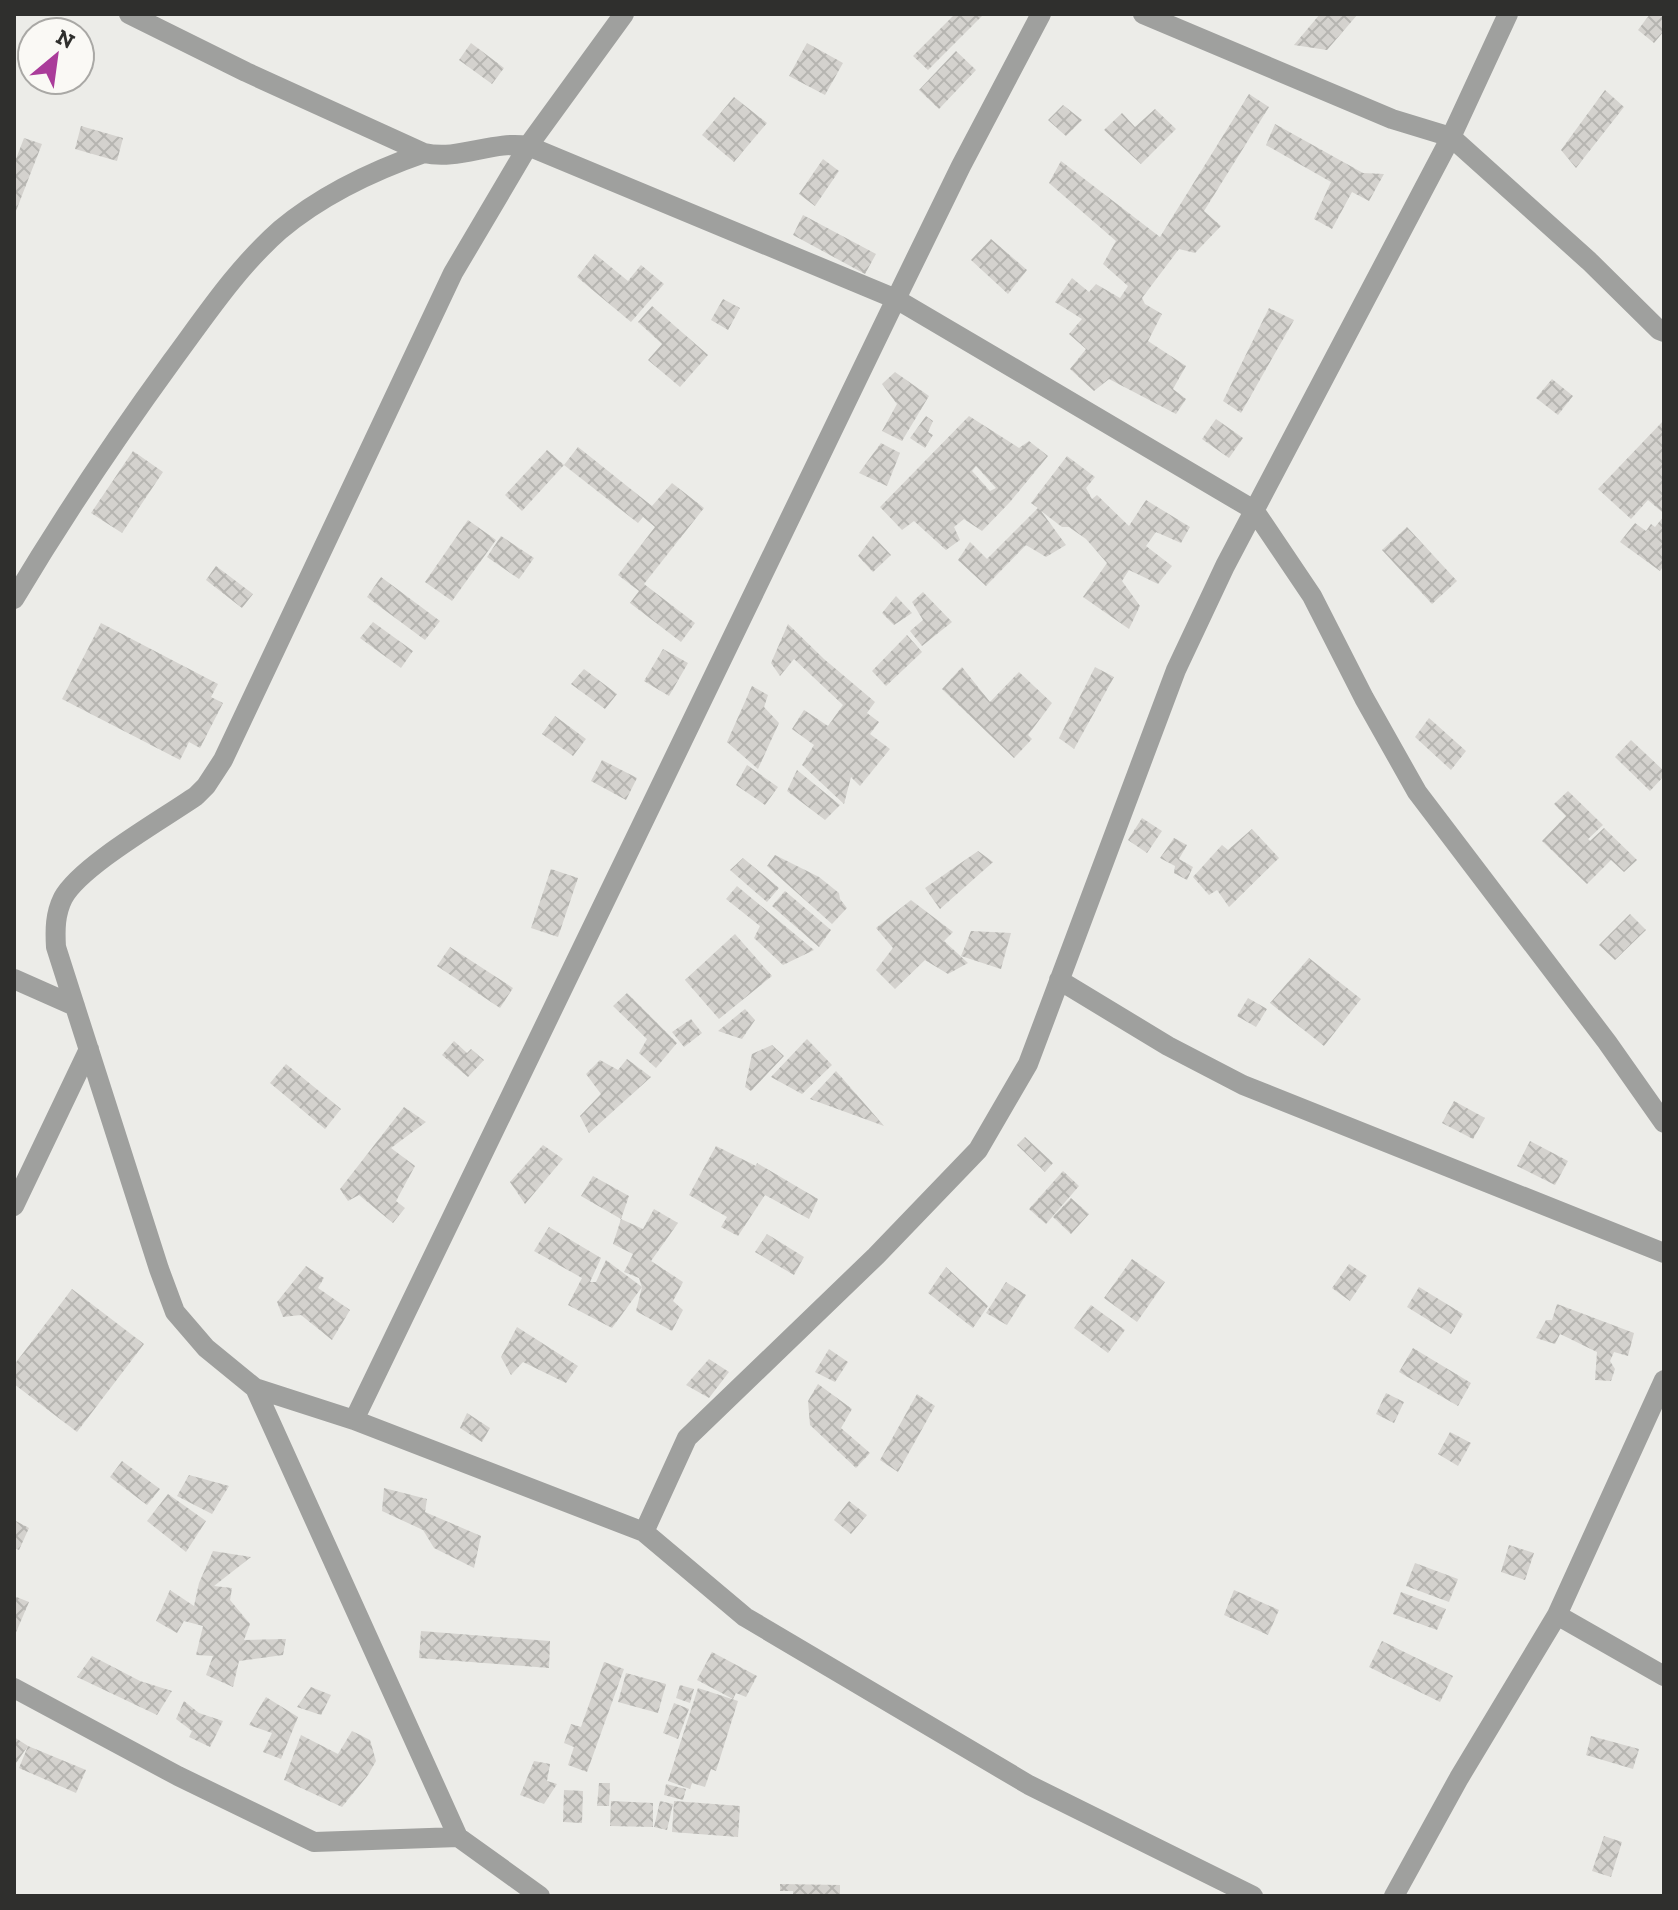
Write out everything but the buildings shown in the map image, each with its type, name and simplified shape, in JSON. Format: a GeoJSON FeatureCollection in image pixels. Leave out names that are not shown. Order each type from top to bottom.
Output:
{"type":"FeatureCollection","features":[{"type":"Feature","properties":{"kind":"street"},"geometry":{"type":"LineString","coordinates":[[129,14],[246,72],[424,153],[447,155],[512,143],[528,146],[896,299],[1254,510],[1312,596],[1417,792],[1607,1042],[1664,1123]]}},
{"type":"Feature","properties":{"kind":"street"},"geometry":{"type":"LineString","coordinates":[[624,14],[528,146],[453,273],[223,760],[196,796],[82,873],[56,914],[56,947],[175,1312],[206,1348],[255,1388],[354,1420],[644,1532],[745,1617],[1029,1785],[1253,1896]]}},
{"type":"Feature","properties":{"kind":"street"},"geometry":{"type":"LineString","coordinates":[[354,1420],[896,299],[1041,14]]}},
{"type":"Feature","properties":{"kind":"street"},"geometry":{"type":"LineString","coordinates":[[1143,14],[1392,119],[1451,137],[1664,332]]}},
{"type":"Feature","properties":{"kind":"street"},"geometry":{"type":"LineString","coordinates":[[644,1532],[687,1438],[876,1256],[978,1150],[1028,1064],[1176,670],[1225,566],[1451,137],[1508,14]]}},
{"type":"Feature","properties":{"kind":"street"},"geometry":{"type":"LineString","coordinates":[[14,599],[112,444],[232,277],[282,229],[310,208],[371,173],[424,153]]}},
{"type":"Feature","properties":{"kind":"street"},"geometry":{"type":"LineString","coordinates":[[14,979],[75,1006]]}},
{"type":"Feature","properties":{"kind":"street"},"geometry":{"type":"LineString","coordinates":[[1059,980],[1168,1046],[1243,1085],[1664,1253]]}},
{"type":"Feature","properties":{"kind":"street"},"geometry":{"type":"LineString","coordinates":[[14,1206],[89,1049]]}},
{"type":"Feature","properties":{"kind":"street"},"geometry":{"type":"LineString","coordinates":[[1394,1896],[1459,1778],[1557,1615],[1664,1380]]}},
{"type":"Feature","properties":{"kind":"street"},"geometry":{"type":"LineString","coordinates":[[255,1388],[458,1837],[540,1896]]}},
{"type":"Feature","properties":{"kind":"street"},"geometry":{"type":"LineString","coordinates":[[1557,1615],[1664,1676]]}},
{"type":"Feature","properties":{"kind":"street"},"geometry":{"type":"LineString","coordinates":[[14,1688],[178,1776],[314,1842],[458,1837]]}}]}
